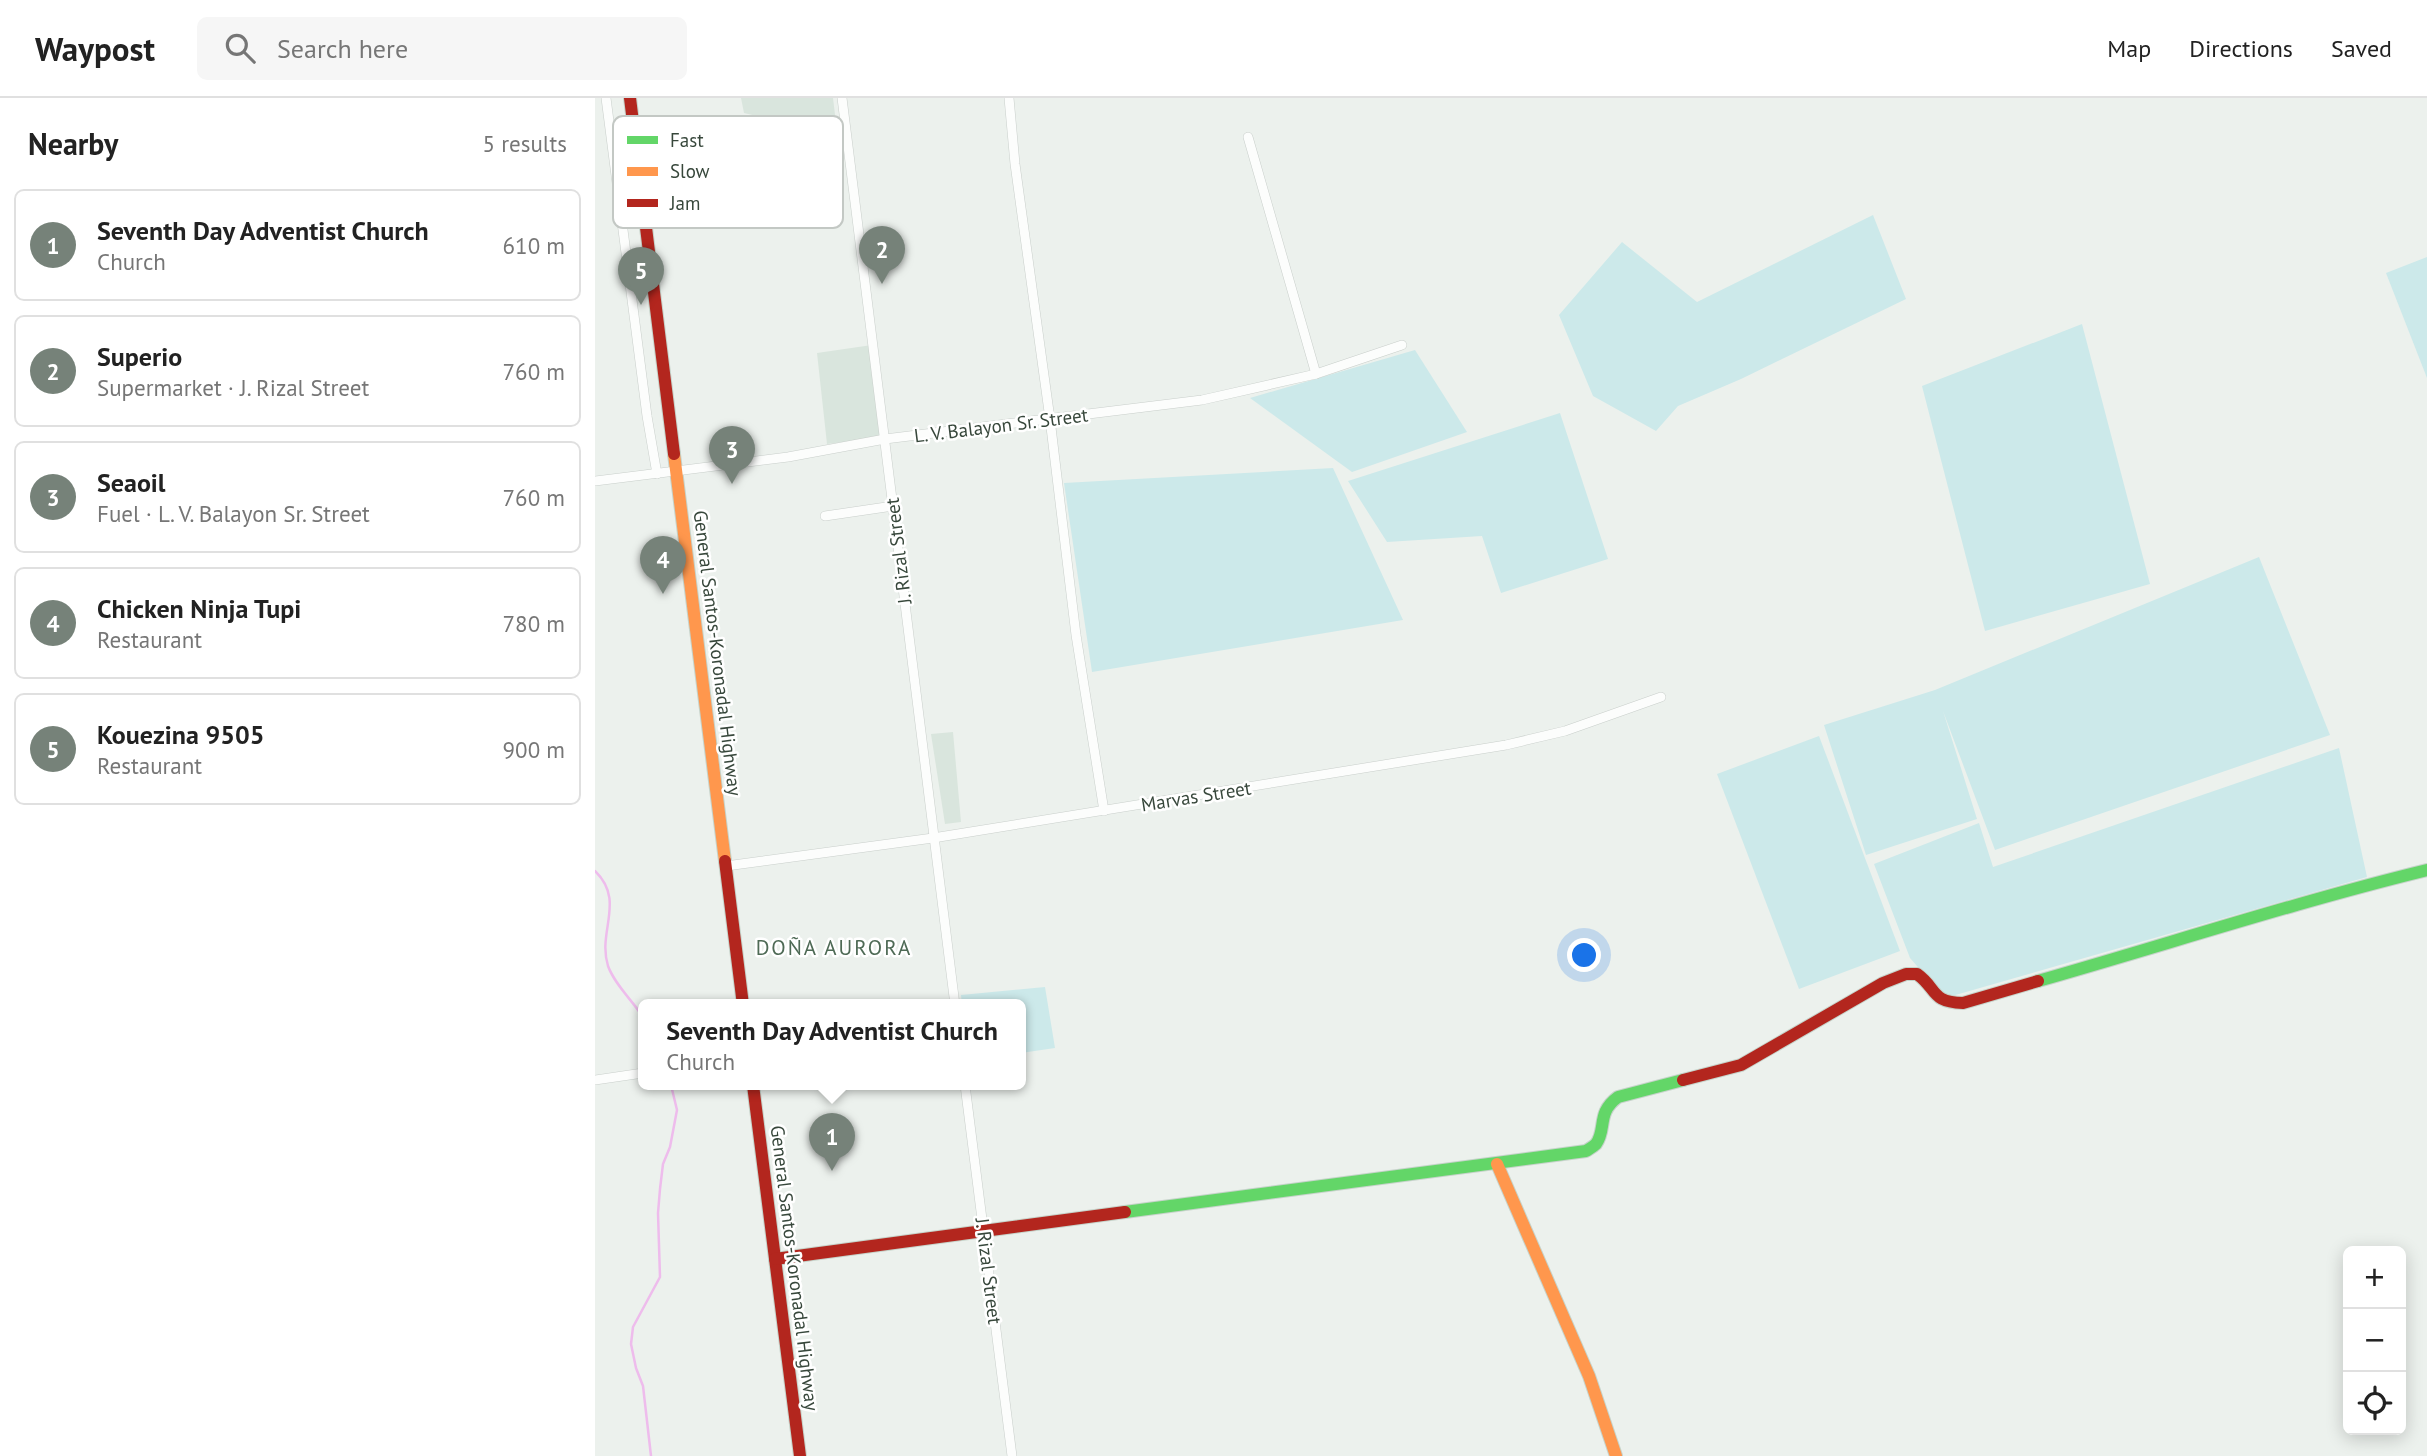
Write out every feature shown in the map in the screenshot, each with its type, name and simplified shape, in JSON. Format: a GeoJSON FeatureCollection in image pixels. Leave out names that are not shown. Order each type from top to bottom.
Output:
{"type":"FeatureCollection","features":[{"type":"Feature","properties":{"kind":"main road","name":"General Santos-Koronadal Highway"},"geometry":{"type":"LineString","coordinates":[[630,98],[632,116]]}},
{"type":"Feature","properties":{"kind":"main road","name":"General Santos-Koronadal Highway"},"geometry":{"type":"LineString","coordinates":[[646,228],[742,999]]}},
{"type":"Feature","properties":{"kind":"main road"},"geometry":{"type":"LineString","coordinates":[[775,1259],[1586,1151],[1596,1144],[1607,1105],[1618,1097],[1741,1065],[1901,975],[1909,973],[1920,977],[1935,996],[1945,1003],[1963,1003],[2226,928],[2337,892],[2427,870]]}},
{"type":"Feature","properties":{"kind":"main road","name":"General Santos-Koronadal Highway"},"geometry":{"type":"LineString","coordinates":[[754,1090],[800,1456]]}},
{"type":"Feature","properties":{"kind":"main road"},"geometry":{"type":"LineString","coordinates":[[1497,1164],[1589,1376],[1616,1456]]}},
{"type":"Feature","properties":{"kind":"street"},"geometry":{"type":"LineString","coordinates":[[606,98],[613,152]]}},
{"type":"Feature","properties":{"kind":"street","name":"J. Rizal Street"},"geometry":{"type":"LineString","coordinates":[[842,98],[954,999]]}},
{"type":"Feature","properties":{"kind":"street"},"geometry":{"type":"LineString","coordinates":[[1009,98],[1015,164],[1076,635],[1104,811]]}},
{"type":"Feature","properties":{"kind":"street"},"geometry":{"type":"LineString","coordinates":[[1248,137],[1316,374]]}},
{"type":"Feature","properties":{"kind":"street"},"geometry":{"type":"LineString","coordinates":[[623,228],[657,474]]}},
{"type":"Feature","properties":{"kind":"street","name":"L. V. Balayon Sr. Street"},"geometry":{"type":"LineString","coordinates":[[595,481],[788,457],[885,439],[1202,400],[1316,374],[1402,345]]}},
{"type":"Feature","properties":{"kind":"street"},"geometry":{"type":"LineString","coordinates":[[825,516],[893,506]]}},
{"type":"Feature","properties":{"kind":"street","name":"Marvas Street"},"geometry":{"type":"LineString","coordinates":[[726,866],[933,838],[1536,739],[1661,697]]}},
{"type":"Feature","properties":{"kind":"street"},"geometry":{"type":"LineString","coordinates":[[595,1080],[638,1074]]}},
{"type":"Feature","properties":{"kind":"street","name":"J. Rizal Street"},"geometry":{"type":"LineString","coordinates":[[966,1090],[1012,1456]]}},
{"type":"Feature","properties":{"kind":"shaded area"},"geometry":{"type":"Polygon","coordinates":[[[741,98],[833,98],[835,116],[757,116],[744,113],[741,98]]]}},
{"type":"Feature","properties":{"kind":"shaded area"},"geometry":{"type":"Polygon","coordinates":[[[1873,215],[1906,299],[1741,379],[1678,406],[1656,431],[1593,396],[1559,315],[1622,242],[1697,302],[1873,215]]]}},
{"type":"Feature","properties":{"kind":"shaded area"},"geometry":{"type":"Polygon","coordinates":[[[2427,257],[2427,378],[2386,273],[2427,257]]]}},
{"type":"Feature","properties":{"kind":"shaded area"},"geometry":{"type":"Polygon","coordinates":[[[2082,324],[2150,584],[1985,631],[1922,386],[2082,324]]]}},
{"type":"Feature","properties":{"kind":"shaded area"},"geometry":{"type":"Polygon","coordinates":[[[872,345],[884,437],[827,444],[817,353],[872,345]]]}},
{"type":"Feature","properties":{"kind":"shaded area"},"geometry":{"type":"Polygon","coordinates":[[[1415,350],[1467,432],[1352,472],[1250,398],[1415,350]]]}},
{"type":"Feature","properties":{"kind":"shaded area"},"geometry":{"type":"Polygon","coordinates":[[[1560,413],[1608,559],[1501,593],[1482,536],[1387,542],[1348,481],[1560,413]]]}},
{"type":"Feature","properties":{"kind":"shaded area"},"geometry":{"type":"Polygon","coordinates":[[[1333,468],[1403,620],[1092,672],[1064,483],[1333,468]]]}},
{"type":"Feature","properties":{"kind":"shaded area"},"geometry":{"type":"Polygon","coordinates":[[[2259,557],[2330,735],[1995,850],[1943,711],[1977,819],[1866,855],[1824,725],[1935,690],[2259,557]]]}},
{"type":"Feature","properties":{"kind":"shaded area"},"geometry":{"type":"Polygon","coordinates":[[[953,732],[961,822],[945,824],[931,734],[953,732]]]}},
{"type":"Feature","properties":{"kind":"shaded area"},"geometry":{"type":"Polygon","coordinates":[[[1819,736],[1900,951],[1799,989],[1717,774],[1819,736]]]}},
{"type":"Feature","properties":{"kind":"shaded area"},"geometry":{"type":"Polygon","coordinates":[[[2339,748],[2367,877],[1945,998],[1910,958],[1874,864],[1979,823],[1993,867],[2339,748]]]}},
{"type":"Feature","properties":{"kind":"shaded area"},"geometry":{"type":"Polygon","coordinates":[[[1045,987],[1055,1048],[1026,1052],[1026,999],[961,999],[961,995],[1045,987]]]}},
{"type":"Feature","properties":{"kind":"waterway"},"geometry":{"type":"LineString","coordinates":[[595,871],[609,894],[606,941],[608,966],[638,1011]]}},
{"type":"Feature","properties":{"kind":"waterway"},"geometry":{"type":"LineString","coordinates":[[651,1456],[643,1386],[631,1344],[633,1327],[660,1277],[658,1213],[663,1164],[670,1147],[677,1110],[672,1090]]}},
{"type":"Feature","properties":{"kind":"traffic: fast"},"geometry":{"type":"LineString","coordinates":[[2038,981],[2281,909],[2427,870]]}},
{"type":"Feature","properties":{"kind":"traffic: fast"},"geometry":{"type":"LineString","coordinates":[[1125,1212],[1586,1151],[1596,1144],[1604,1115],[1618,1097],[1683,1080]]}},
{"type":"Feature","properties":{"kind":"traffic: slow"},"geometry":{"type":"LineString","coordinates":[[674,454],[725,861]]}},
{"type":"Feature","properties":{"kind":"traffic: slow"},"geometry":{"type":"LineString","coordinates":[[1497,1164],[1589,1376],[1616,1456]]}},
{"type":"Feature","properties":{"kind":"traffic: jam"},"geometry":{"type":"LineString","coordinates":[[630,98],[632,116]]}},
{"type":"Feature","properties":{"kind":"traffic: jam"},"geometry":{"type":"LineString","coordinates":[[646,228],[674,454]]}},
{"type":"Feature","properties":{"kind":"traffic: jam"},"geometry":{"type":"LineString","coordinates":[[725,861],[742,999]]}},
{"type":"Feature","properties":{"kind":"traffic: jam"},"geometry":{"type":"LineString","coordinates":[[1683,1080],[1741,1065],[1883,983],[1906,974],[1917,974],[1939,997],[1963,1003],[2038,981]]}},
{"type":"Feature","properties":{"kind":"traffic: jam"},"geometry":{"type":"LineString","coordinates":[[754,1090],[800,1456]]}},
{"type":"Feature","properties":{"kind":"traffic: jam"},"geometry":{"type":"LineString","coordinates":[[775,1259],[1125,1212]]}},
{"type":"Feature","properties":{"kind":"place","name":"Superio"},"geometry":{"type":"Point","coordinates":[882,284]}},
{"type":"Feature","properties":{"kind":"place","name":"Kouezina 9505"},"geometry":{"type":"Point","coordinates":[641,305]}},
{"type":"Feature","properties":{"kind":"place","name":"Seaoil"},"geometry":{"type":"Point","coordinates":[732,484]}},
{"type":"Feature","properties":{"kind":"place","name":"Chicken Ninja Tupi"},"geometry":{"type":"Point","coordinates":[663,594]}},
{"type":"Feature","properties":{"kind":"place","name":"Seventh Day Adventist Church"},"geometry":{"type":"Point","coordinates":[832,1171]}},
{"type":"Feature","properties":{"kind":"district","name":"DOÑA AURORA"},"geometry":{"type":"Point","coordinates":[834,947]}}]}
